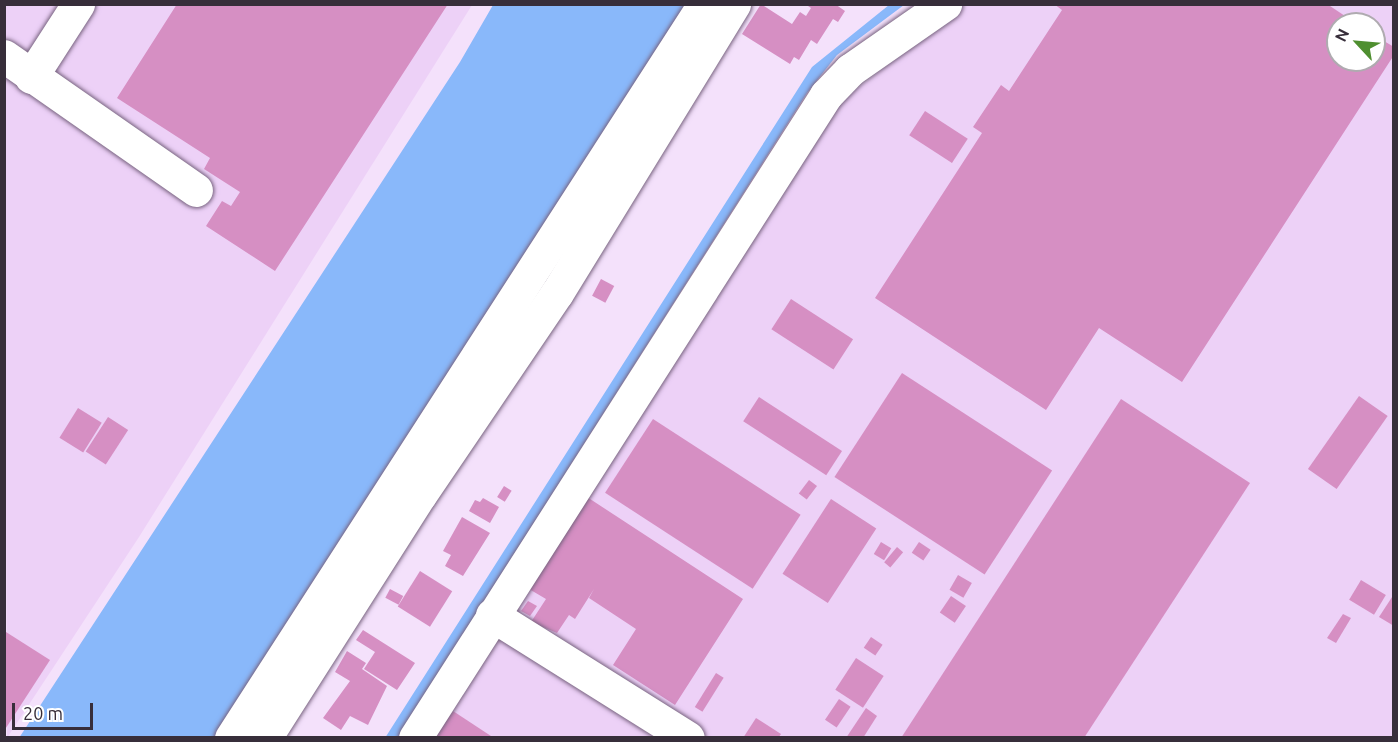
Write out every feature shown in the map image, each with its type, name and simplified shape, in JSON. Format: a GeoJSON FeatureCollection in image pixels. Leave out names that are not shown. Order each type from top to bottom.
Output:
{"type":"FeatureCollection","features":[{"type":"Feature","properties":{"kind":"street"},"geometry":{"type":"LineString","coordinates":[[31,77],[78,4]]}},
{"type":"Feature","properties":{"kind":"street"},"geometry":{"type":"LineString","coordinates":[[231,738],[704,4]]}},
{"type":"Feature","properties":{"kind":"street"},"geometry":{"type":"LineString","coordinates":[[265,738],[420,495],[557,292],[734,4]]}},
{"type":"Feature","properties":{"kind":"street"},"geometry":{"type":"LineString","coordinates":[[415,738],[826,95],[850,70],[945,4]]}},
{"type":"Feature","properties":{"kind":"street"},"geometry":{"type":"LineString","coordinates":[[4,56],[196,190]]}},
{"type":"Feature","properties":{"kind":"street"},"geometry":{"type":"LineString","coordinates":[[492,615],[688,738]]}},
{"type":"Feature","properties":{"kind":"shaded area"},"geometry":{"type":"Polygon","coordinates":[[[4,5],[472,5],[139,537],[7,738],[4,5]]]}},
{"type":"Feature","properties":{"kind":"shaded area"},"geometry":{"type":"Polygon","coordinates":[[[957,5],[1393,5],[1393,737],[708,737],[515,617],[514,606],[839,103],[947,19],[957,5]]]}},
{"type":"Feature","properties":{"kind":"shaded area"},"geometry":{"type":"Polygon","coordinates":[[[497,633],[672,738],[430,738],[497,633]]]}},
{"type":"Feature","properties":{"kind":"water"},"geometry":{"type":"Polygon","coordinates":[[[493,5],[685,5],[218,737],[19,738],[460,62],[493,5]]]}},
{"type":"Feature","properties":{"kind":"water"},"geometry":{"type":"Polygon","coordinates":[[[889,5],[904,5],[837,55],[807,93],[398,737],[385,738],[812,67],[889,5]]]}},
{"type":"Feature","properties":{"kind":"building"},"geometry":{"type":"Polygon","coordinates":[[[177,4],[448,4],[275,271],[206,226],[222,201],[231,206],[240,192],[204,169],[210,158],[117,98],[177,4]]]}},
{"type":"Feature","properties":{"kind":"building"},"geometry":{"type":"Polygon","coordinates":[[[761,4],[792,24],[800,12],[806,16],[811,8],[805,4],[835,4],[845,11],[838,22],[833,19],[817,44],[811,40],[799,60],[794,57],[790,64],[742,34],[761,4]]]}},
{"type":"Feature","properties":{"kind":"building"},"geometry":{"type":"Polygon","coordinates":[[[1054,4],[1327,4],[1339,12],[1326,12],[1326,72],[1383,72],[1182,382],[1099,328],[1046,410],[875,298],[982,133],[973,127],[1001,85],[1009,91],[1062,10],[1054,4]]]}},
{"type":"Feature","properties":{"kind":"building"},"geometry":{"type":"Polygon","coordinates":[[[1386,42],[1394,47],[1394,55],[1386,67],[1386,42]]]}},
{"type":"Feature","properties":{"kind":"building"},"geometry":{"type":"Polygon","coordinates":[[[925,111],[968,139],[952,163],[909,135],[925,111]]]}},
{"type":"Feature","properties":{"kind":"building"},"geometry":{"type":"Polygon","coordinates":[[[601,279],[614,286],[605,303],[592,296],[601,279]]]}},
{"type":"Feature","properties":{"kind":"building"},"geometry":{"type":"Polygon","coordinates":[[[791,299],[853,339],[833,369],[771,329],[791,299]]]}},
{"type":"Feature","properties":{"kind":"building"},"geometry":{"type":"Polygon","coordinates":[[[902,373],[1052,470],[985,574],[834,477],[902,373]]]}},
{"type":"Feature","properties":{"kind":"building"},"geometry":{"type":"Polygon","coordinates":[[[1359,396],[1388,416],[1337,489],[1308,469],[1359,396]]]}},
{"type":"Feature","properties":{"kind":"building"},"geometry":{"type":"Polygon","coordinates":[[[759,397],[842,451],[826,475],[743,421],[759,397]]]}},
{"type":"Feature","properties":{"kind":"building"},"geometry":{"type":"Polygon","coordinates":[[[1121,399],[1250,483],[1084,738],[901,738],[1121,399]]]}},
{"type":"Feature","properties":{"kind":"building"},"geometry":{"type":"Polygon","coordinates":[[[78,408],[102,423],[83,453],[59,438],[78,408]]]}},
{"type":"Feature","properties":{"kind":"building"},"geometry":{"type":"Polygon","coordinates":[[[108,417],[128,430],[106,464],[86,451],[108,417]]]}},
{"type":"Feature","properties":{"kind":"building"},"geometry":{"type":"Polygon","coordinates":[[[653,419],[801,515],[753,589],[605,493],[653,419]]]}},
{"type":"Feature","properties":{"kind":"building"},"geometry":{"type":"Polygon","coordinates":[[[809,480],[817,486],[807,500],[799,494],[809,480]]]}},
{"type":"Feature","properties":{"kind":"building"},"geometry":{"type":"Polygon","coordinates":[[[504,486],[512,491],[505,502],[497,497],[504,486]]]}},
{"type":"Feature","properties":{"kind":"building"},"geometry":{"type":"Polygon","coordinates":[[[587,497],[743,599],[675,705],[613,665],[636,629],[589,598],[594,589],[575,619],[569,615],[557,633],[531,622],[546,599],[529,589],[587,497]]]}},
{"type":"Feature","properties":{"kind":"building"},"geometry":{"type":"Polygon","coordinates":[[[483,498],[499,507],[490,523],[469,511],[475,500],[480,502],[483,498]]]}},
{"type":"Feature","properties":{"kind":"building"},"geometry":{"type":"Polygon","coordinates":[[[831,499],[876,528],[828,603],[783,574],[831,499]]]}},
{"type":"Feature","properties":{"kind":"building"},"geometry":{"type":"Polygon","coordinates":[[[462,517],[490,533],[463,576],[445,566],[451,555],[443,551],[462,517]]]}},
{"type":"Feature","properties":{"kind":"building"},"geometry":{"type":"Polygon","coordinates":[[[881,542],[891,548],[884,560],[874,554],[881,542]]]}},
{"type":"Feature","properties":{"kind":"building"},"geometry":{"type":"Polygon","coordinates":[[[919,542],[931,550],[923,561],[912,553],[919,542]]]}},
{"type":"Feature","properties":{"kind":"building"},"geometry":{"type":"Polygon","coordinates":[[[897,547],[903,552],[890,567],[884,562],[897,547]]]}},
{"type":"Feature","properties":{"kind":"building"},"geometry":{"type":"Polygon","coordinates":[[[420,571],[452,591],[430,627],[398,607],[420,571]]]}},
{"type":"Feature","properties":{"kind":"building"},"geometry":{"type":"Polygon","coordinates":[[[958,575],[972,583],[963,598],[950,590],[958,575]]]}},
{"type":"Feature","properties":{"kind":"building"},"geometry":{"type":"Polygon","coordinates":[[[1361,580],[1386,595],[1374,615],[1349,600],[1361,580]]]}},
{"type":"Feature","properties":{"kind":"building"},"geometry":{"type":"Polygon","coordinates":[[[390,589],[403,596],[399,605],[385,598],[390,589]]]}},
{"type":"Feature","properties":{"kind":"building"},"geometry":{"type":"Polygon","coordinates":[[[1394,594],[1394,626],[1379,617],[1394,594]]]}},
{"type":"Feature","properties":{"kind":"building"},"geometry":{"type":"Polygon","coordinates":[[[951,596],[966,606],[955,623],[940,613],[951,596]]]}},
{"type":"Feature","properties":{"kind":"building"},"geometry":{"type":"Polygon","coordinates":[[[528,601],[537,606],[530,616],[521,611],[528,601]]]}},
{"type":"Feature","properties":{"kind":"building"},"geometry":{"type":"Polygon","coordinates":[[[1343,614],[1351,618],[1336,643],[1327,638],[1343,614]]]}},
{"type":"Feature","properties":{"kind":"building"},"geometry":{"type":"Polygon","coordinates":[[[363,630],[415,663],[397,690],[364,669],[375,652],[356,640],[363,630]]]}},
{"type":"Feature","properties":{"kind":"building"},"geometry":{"type":"Polygon","coordinates":[[[6,632],[50,660],[4,731],[4,635],[6,632]]]}},
{"type":"Feature","properties":{"kind":"building"},"geometry":{"type":"Polygon","coordinates":[[[871,637],[883,645],[875,656],[864,648],[871,637]]]}},
{"type":"Feature","properties":{"kind":"building"},"geometry":{"type":"Polygon","coordinates":[[[347,651],[366,663],[362,669],[387,686],[368,725],[350,716],[341,730],[323,718],[350,681],[335,672],[347,651]]]}},
{"type":"Feature","properties":{"kind":"building"},"geometry":{"type":"Polygon","coordinates":[[[856,658],[884,676],[863,708],[835,690],[856,658]]]}},
{"type":"Feature","properties":{"kind":"building"},"geometry":{"type":"Polygon","coordinates":[[[716,673],[724,678],[702,712],[695,707],[716,673]]]}},
{"type":"Feature","properties":{"kind":"building"},"geometry":{"type":"Polygon","coordinates":[[[839,699],[851,707],[837,728],[825,720],[839,699]]]}},
{"type":"Feature","properties":{"kind":"building"},"geometry":{"type":"Polygon","coordinates":[[[866,708],[877,716],[863,738],[846,738],[866,708]]]}},
{"type":"Feature","properties":{"kind":"building"},"geometry":{"type":"Polygon","coordinates":[[[453,711],[494,738],[435,738],[453,711]]]}},
{"type":"Feature","properties":{"kind":"building"},"geometry":{"type":"Polygon","coordinates":[[[756,718],[781,734],[778,738],[743,738],[756,718]]]}}]}
